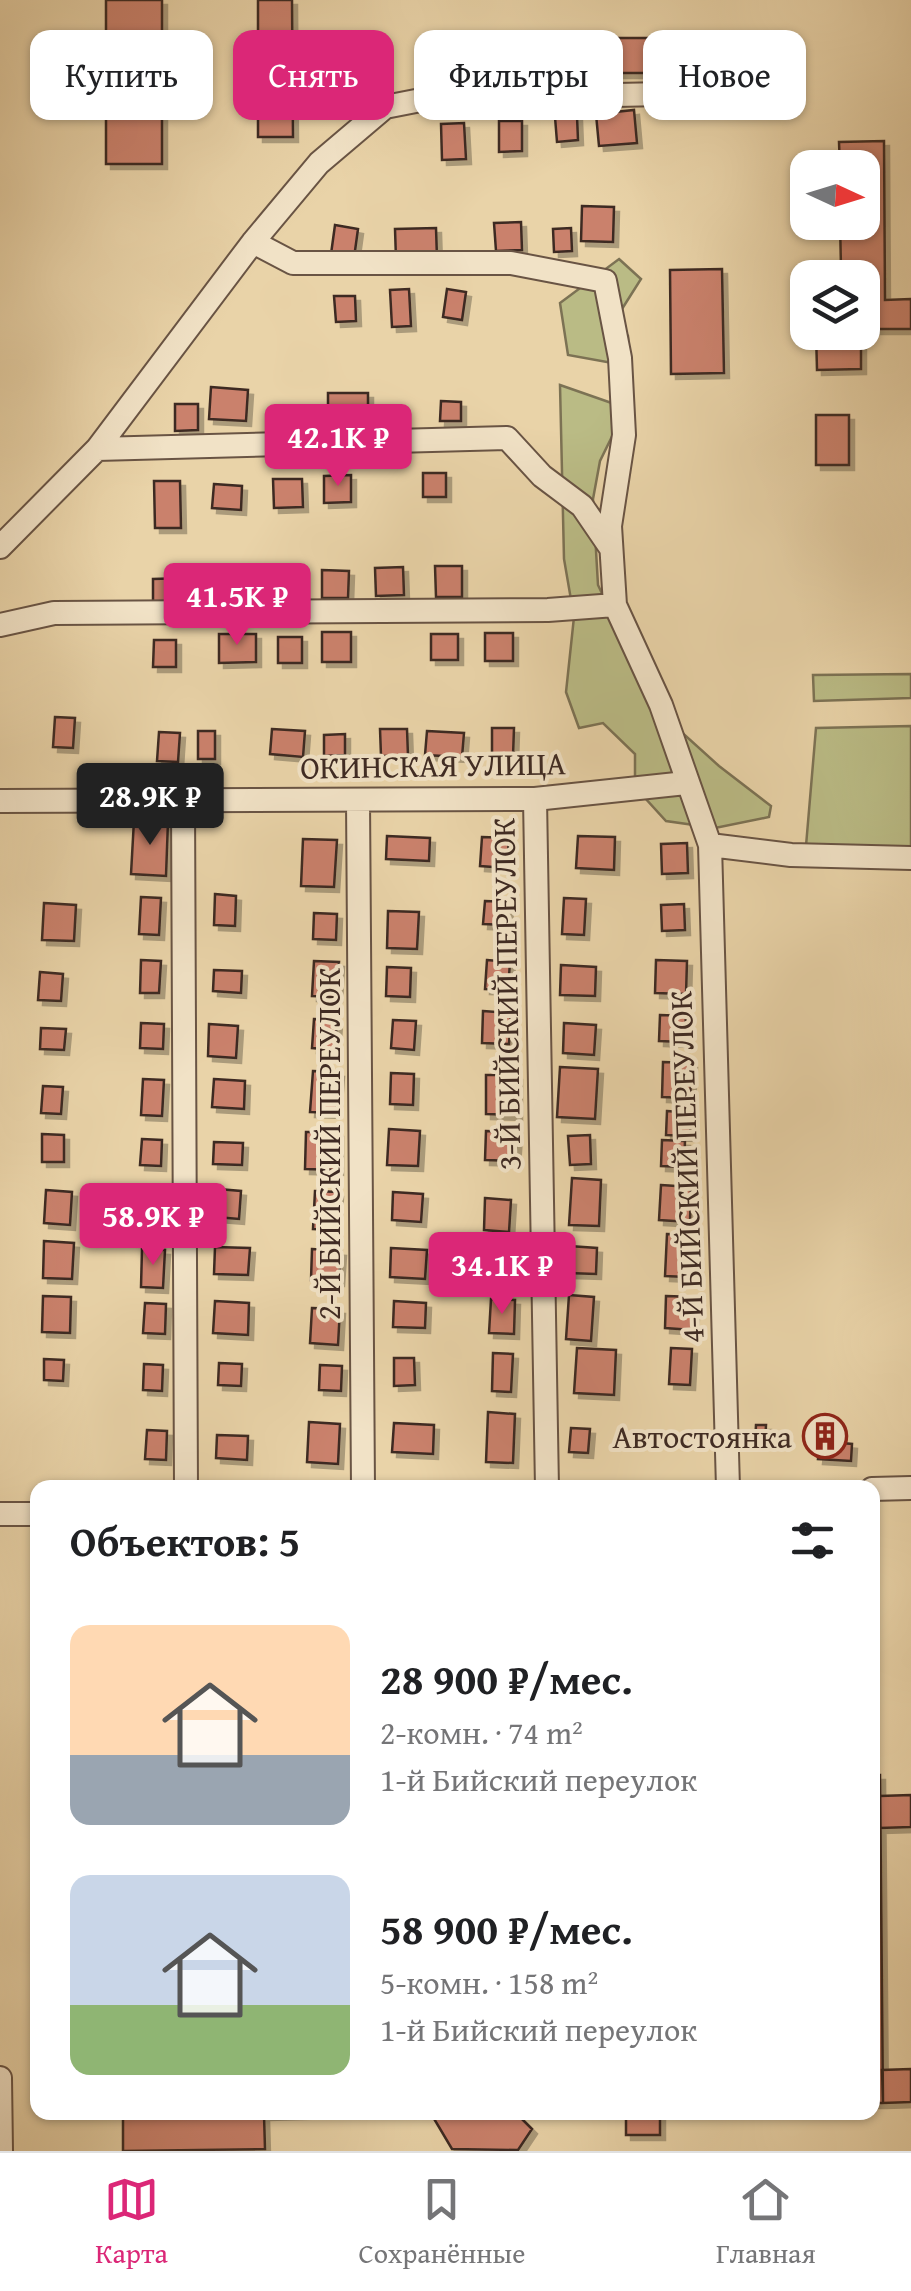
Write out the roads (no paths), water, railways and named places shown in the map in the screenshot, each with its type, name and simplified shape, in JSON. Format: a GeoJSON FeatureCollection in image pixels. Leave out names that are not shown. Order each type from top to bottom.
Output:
{"type":"FeatureCollection","features":[{"type":"Feature","properties":{"kind":"street"},"geometry":{"type":"LineString","coordinates":[[0,547],[97,449],[253,242],[319,163],[385,108],[426,99],[643,94]]}},
{"type":"Feature","properties":{"kind":"street"},"geometry":{"type":"LineString","coordinates":[[0,625],[54,613],[548,610],[615,606],[610,526],[624,435],[620,358],[606,281],[511,263],[294,262],[253,242]]}},
{"type":"Feature","properties":{"kind":"street"},"geometry":{"type":"LineString","coordinates":[[97,449],[507,438],[542,476],[582,506],[611,549]]}},
{"type":"Feature","properties":{"kind":"street","name":"4-Й БИЙСКИЙ ПЕРЕУЛОК"},"geometry":{"type":"LineString","coordinates":[[615,606],[661,705],[710,845],[728,1480]]}},
{"type":"Feature","properties":{"kind":"street","name":"ОКИНСКАЯ УЛИЦА"},"geometry":{"type":"LineString","coordinates":[[0,802],[535,799],[686,784]]}},
{"type":"Feature","properties":{"kind":"street","name":"3-Й БИЙСКИЙ ПЕРЕУЛОК"},"geometry":{"type":"LineString","coordinates":[[535,799],[547,1480]]}},
{"type":"Feature","properties":{"kind":"street","name":"2-Й БИЙСКИЙ ПЕРЕУЛОК"},"geometry":{"type":"LineString","coordinates":[[358,800],[363,1480]]}},
{"type":"Feature","properties":{"kind":"street"},"geometry":{"type":"LineString","coordinates":[[184,801],[186,1480]]}},
{"type":"Feature","properties":{"kind":"street"},"geometry":{"type":"LineString","coordinates":[[710,845],[791,856],[911,858]]}},
{"type":"Feature","properties":{"kind":"street"},"geometry":{"type":"LineString","coordinates":[[880,1489],[911,1488]]}},
{"type":"Feature","properties":{"kind":"street"},"geometry":{"type":"LineString","coordinates":[[0,1514],[30,1514]]}},
{"type":"Feature","properties":{"kind":"street"},"geometry":{"type":"LineString","coordinates":[[0,2078],[1,2151]]}},
{"type":"Feature","properties":{"kind":"place","name":"Автостоянка"},"geometry":{"type":"Point","coordinates":[825,1436]}}]}
